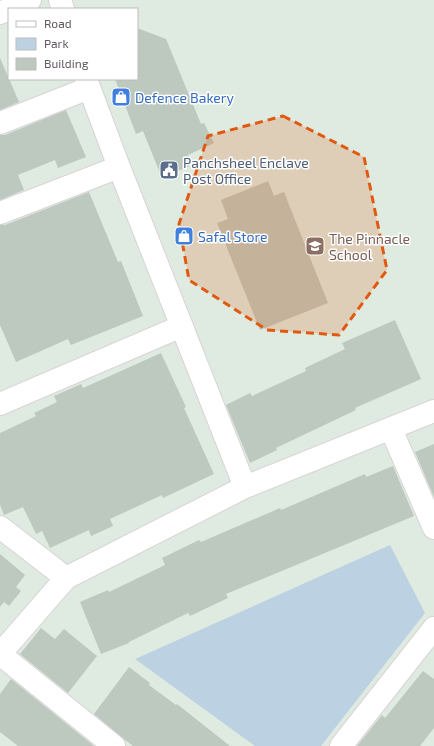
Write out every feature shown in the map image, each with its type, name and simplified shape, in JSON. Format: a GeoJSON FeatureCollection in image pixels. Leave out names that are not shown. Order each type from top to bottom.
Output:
{"type":"FeatureCollection","features":[{"type":"Feature","properties":{"kind":"street"},"geometry":{"type":"LineString","coordinates":[[10,8],[30,0]]}},
{"type":"Feature","properties":{"kind":"street"},"geometry":{"type":"LineString","coordinates":[[0,123],[88,83],[119,167],[245,487]]}},
{"type":"Feature","properties":{"kind":"street"},"geometry":{"type":"LineString","coordinates":[[0,213],[119,167]]}},
{"type":"Feature","properties":{"kind":"street"},"geometry":{"type":"LineString","coordinates":[[0,404],[182,326]]}},
{"type":"Feature","properties":{"kind":"street"},"geometry":{"type":"LineString","coordinates":[[114,746],[0,654],[66,578],[245,487],[434,411]]}},
{"type":"Feature","properties":{"kind":"street"},"geometry":{"type":"LineString","coordinates":[[391,429],[434,528]]}},
{"type":"Feature","properties":{"kind":"street"},"geometry":{"type":"LineString","coordinates":[[0,527],[66,578]]}},
{"type":"Feature","properties":{"kind":"street"},"geometry":{"type":"LineString","coordinates":[[341,746],[434,628]]}},
{"type":"Feature","properties":{"kind":"highlighted area"},"geometry":{"type":"Polygon","coordinates":[[[283,116],[364,157],[387,270],[339,335],[267,330],[189,280],[179,224],[208,136],[283,116]]]}},
{"type":"Feature","properties":{"kind":"green space"},"geometry":{"type":"Polygon","coordinates":[[[390,545],[425,613],[321,746],[255,746],[135,659],[390,545]]]}},
{"type":"Feature","properties":{"kind":"building"},"geometry":{"type":"Polygon","coordinates":[[[138,28],[166,39],[201,124],[204,123],[214,143],[188,155],[192,165],[162,178],[143,131],[136,134],[115,80],[138,80],[138,28]]]}},
{"type":"Feature","properties":{"kind":"building"},"geometry":{"type":"Polygon","coordinates":[[[0,58],[8,80],[10,80],[19,102],[0,110],[0,58]]]}},
{"type":"Feature","properties":{"kind":"building"},"geometry":{"type":"Polygon","coordinates":[[[66,110],[86,157],[58,168],[55,160],[18,175],[24,190],[0,200],[0,135],[5,135],[66,110]]]}},
{"type":"Feature","properties":{"kind":"building"},"geometry":{"type":"Polygon","coordinates":[[[268,181],[274,196],[284,192],[328,303],[260,330],[217,223],[228,219],[221,200],[268,181]]]}},
{"type":"Feature","properties":{"kind":"building"},"geometry":{"type":"Polygon","coordinates":[[[89,192],[118,262],[121,261],[143,316],[71,345],[68,339],[16,362],[0,325],[0,225],[5,225],[89,192]]]}},
{"type":"Feature","properties":{"kind":"building"},"geometry":{"type":"Polygon","coordinates":[[[395,320],[421,379],[355,408],[356,410],[276,448],[277,450],[250,463],[226,405],[250,393],[252,396],[306,371],[305,368],[345,349],[342,343],[395,320]]]}},
{"type":"Feature","properties":{"kind":"building"},"geometry":{"type":"Polygon","coordinates":[[[161,353],[186,407],[184,408],[214,474],[163,498],[162,495],[110,519],[113,526],[91,536],[89,530],[50,548],[42,531],[36,534],[23,507],[4,515],[0,505],[0,433],[36,416],[34,413],[57,402],[54,396],[81,384],[83,388],[161,353]]]}},
{"type":"Feature","properties":{"kind":"building"},"geometry":{"type":"Polygon","coordinates":[[[434,444],[434,497],[415,452],[434,444]]]}},
{"type":"Feature","properties":{"kind":"building"},"geometry":{"type":"Polygon","coordinates":[[[393,466],[414,516],[226,594],[228,598],[190,616],[188,613],[129,643],[101,654],[80,602],[108,590],[109,592],[165,565],[162,558],[199,540],[201,542],[365,474],[366,477],[393,466]]]}},
{"type":"Feature","properties":{"kind":"building"},"geometry":{"type":"Polygon","coordinates":[[[0,554],[25,575],[16,587],[21,591],[9,606],[4,602],[0,607],[0,554]]]}},
{"type":"Feature","properties":{"kind":"building"},"geometry":{"type":"Polygon","coordinates":[[[41,628],[55,639],[64,629],[97,656],[68,693],[20,654],[41,628]]]}},
{"type":"Feature","properties":{"kind":"building"},"geometry":{"type":"Polygon","coordinates":[[[129,667],[150,683],[149,685],[176,705],[177,704],[230,746],[133,746],[124,739],[94,714],[129,667]]]}},
{"type":"Feature","properties":{"kind":"building"},"geometry":{"type":"Polygon","coordinates":[[[423,671],[434,679],[434,728],[420,746],[357,746],[382,715],[385,718],[423,671]]]}},
{"type":"Feature","properties":{"kind":"building"},"geometry":{"type":"Polygon","coordinates":[[[11,679],[94,746],[18,746],[0,732],[0,694],[11,679]]]}},
{"type":"Feature","properties":{"kind":"place","name":"Defence Bakery"},"geometry":{"type":"Point","coordinates":[121,97]}},
{"type":"Feature","properties":{"kind":"place","name":"Panchsheel Enclave Post Office"},"geometry":{"type":"Point","coordinates":[169,170]}},
{"type":"Feature","properties":{"kind":"place","name":"Safal Store"},"geometry":{"type":"Point","coordinates":[184,236]}},
{"type":"Feature","properties":{"kind":"place","name":"The Pinnacle School"},"geometry":{"type":"Point","coordinates":[315,246]}}]}
